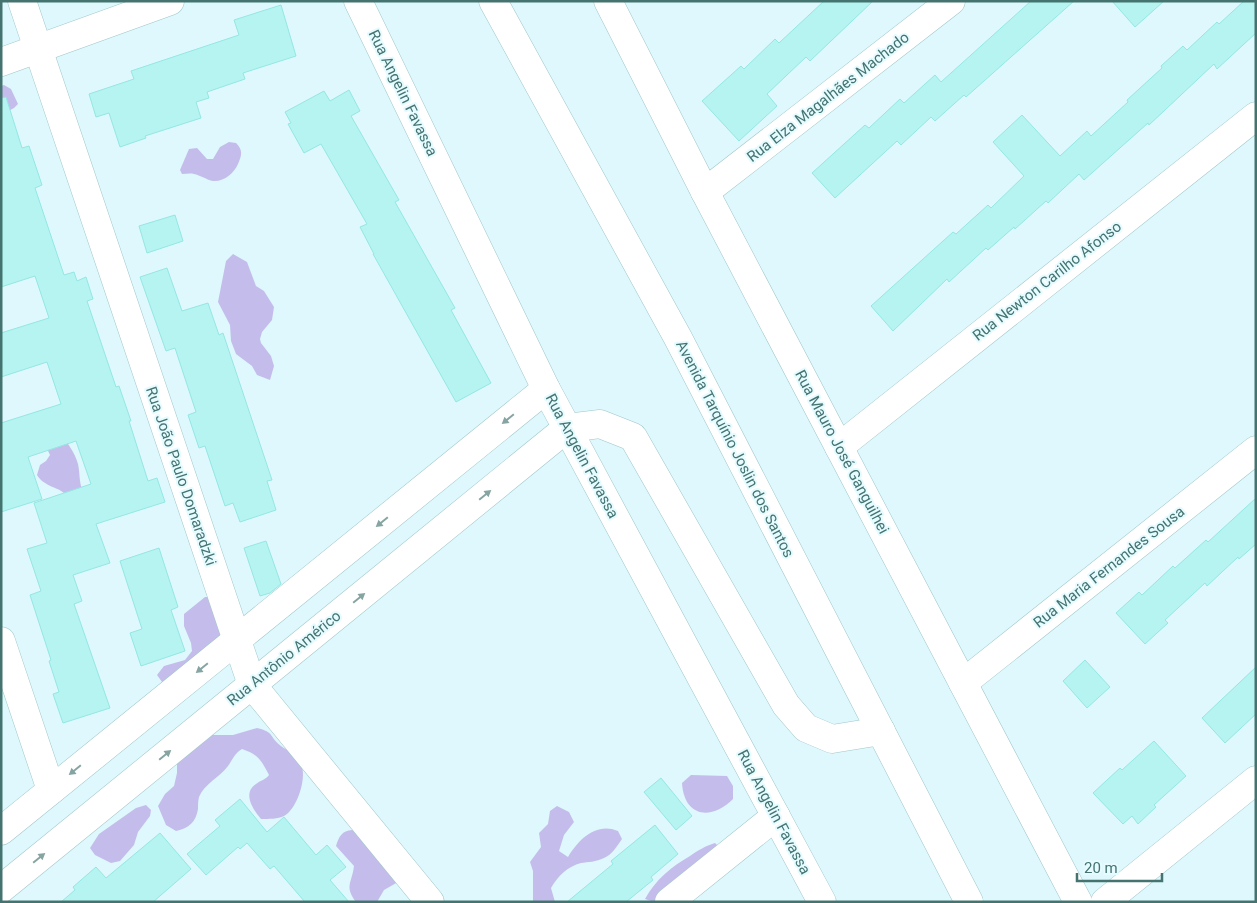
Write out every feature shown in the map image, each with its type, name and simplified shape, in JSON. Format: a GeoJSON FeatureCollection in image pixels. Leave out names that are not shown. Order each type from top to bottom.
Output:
{"type":"FeatureCollection","features":[{"type":"Feature","properties":{"kind":"street","name":"Rua João Paulo Domaradzki"},"geometry":{"type":"LineString","coordinates":[[22,1],[252,685],[430,902]]}},
{"type":"Feature","properties":{"kind":"street"},"geometry":{"type":"LineString","coordinates":[[1,62],[170,1]]}},
{"type":"Feature","properties":{"kind":"street","name":"Rua Angelin Favassa"},"geometry":{"type":"LineString","coordinates":[[358,1],[546,388],[822,902]]}},
{"type":"Feature","properties":{"kind":"street","name":"Avenida Tarquínio Joslin dos Santos"},"geometry":{"type":"LineString","coordinates":[[493,1],[678,338],[969,902]]}},
{"type":"Feature","properties":{"kind":"street","name":"Rua Mauro José Ganguilhei"},"geometry":{"type":"LineString","coordinates":[[608,1],[705,192],[1078,902]]}},
{"type":"Feature","properties":{"kind":"street","name":"Rua Elza Magalhães Machado"},"geometry":{"type":"LineString","coordinates":[[705,192],[951,1]]}},
{"type":"Feature","properties":{"kind":"street","name":"Rua Newton Carilho Afonso"},"geometry":{"type":"LineString","coordinates":[[839,447],[1256,116]]}},
{"type":"Feature","properties":{"kind":"street"},"geometry":{"type":"LineString","coordinates":[[1,831],[546,388]]}},
{"type":"Feature","properties":{"kind":"street"},"geometry":{"type":"LineString","coordinates":[[567,428],[600,424],[633,437],[786,705],[806,728],[832,739],[881,731]]}},
{"type":"Feature","properties":{"kind":"street","name":"Rua Antônio Américo"},"geometry":{"type":"LineString","coordinates":[[1,889],[567,428]]}},
{"type":"Feature","properties":{"kind":"street","name":"Rua Maria Fernandes Sousa"},"geometry":{"type":"LineString","coordinates":[[963,683],[1256,450]]}},
{"type":"Feature","properties":{"kind":"street"},"geometry":{"type":"LineString","coordinates":[[1,641],[51,790]]}},
{"type":"Feature","properties":{"kind":"street"},"geometry":{"type":"LineString","coordinates":[[1105,902],[1256,780]]}},
{"type":"Feature","properties":{"kind":"street"},"geometry":{"type":"LineString","coordinates":[[669,902],[776,816]]}},
{"type":"Feature","properties":{"kind":"shaded area"},"geometry":{"type":"Polygon","coordinates":[[[4,85],[11,89],[18,104],[1,115],[1,86],[4,85]]]}},
{"type":"Feature","properties":{"kind":"shaded area"},"geometry":{"type":"Polygon","coordinates":[[[229,142],[236,143],[241,153],[236,167],[231,174],[221,180],[213,181],[194,174],[182,174],[180,170],[189,149],[197,148],[207,159],[213,159],[220,147],[229,142]]]}},
{"type":"Feature","properties":{"kind":"shaded area"},"geometry":{"type":"Polygon","coordinates":[[[233,254],[247,262],[256,286],[264,291],[274,307],[272,320],[262,332],[260,339],[271,356],[274,366],[270,380],[257,375],[252,366],[236,354],[231,341],[230,325],[218,302],[226,261],[233,254]]]}},
{"type":"Feature","properties":{"kind":"shaded area"},"geometry":{"type":"Polygon","coordinates":[[[62,435],[77,460],[82,489],[67,496],[44,482],[37,475],[40,465],[50,455],[41,436],[62,435]]]}},
{"type":"Feature","properties":{"kind":"shaded area"},"geometry":{"type":"Polygon","coordinates":[[[205,597],[210,597],[227,640],[165,686],[157,675],[164,666],[185,660],[192,651],[184,626],[184,614],[205,597]]]}},
{"type":"Feature","properties":{"kind":"shaded area"},"geometry":{"type":"Polygon","coordinates":[[[257,728],[269,733],[277,743],[294,755],[301,763],[303,779],[299,794],[289,812],[282,817],[273,819],[261,819],[258,815],[250,801],[250,792],[256,784],[269,775],[259,759],[252,753],[242,749],[236,754],[225,770],[201,792],[196,818],[191,824],[176,831],[166,825],[158,806],[165,794],[174,786],[177,773],[177,754],[210,735],[233,735],[257,728]]]}},
{"type":"Feature","properties":{"kind":"shaded area"},"geometry":{"type":"Polygon","coordinates":[[[691,775],[727,776],[733,786],[733,799],[725,806],[708,813],[693,809],[684,794],[682,783],[691,775]]]}},
{"type":"Feature","properties":{"kind":"shaded area"},"geometry":{"type":"Polygon","coordinates":[[[146,805],[151,810],[150,816],[138,832],[134,845],[120,861],[111,863],[95,855],[90,848],[99,834],[136,808],[146,805]]]}},
{"type":"Feature","properties":{"kind":"shaded area"},"geometry":{"type":"Polygon","coordinates":[[[557,806],[569,812],[574,822],[564,835],[559,851],[568,857],[583,838],[595,831],[610,829],[618,831],[622,839],[607,857],[576,864],[563,872],[551,888],[555,902],[533,902],[533,871],[530,862],[541,847],[539,833],[548,824],[550,811],[557,806]]]}},
{"type":"Feature","properties":{"kind":"shaded area"},"geometry":{"type":"Polygon","coordinates":[[[352,830],[360,833],[398,882],[384,890],[377,902],[356,902],[350,892],[354,866],[336,846],[341,835],[352,830]]]}},
{"type":"Feature","properties":{"kind":"shaded area"},"geometry":{"type":"Polygon","coordinates":[[[715,843],[722,850],[667,898],[654,902],[645,899],[654,885],[670,869],[699,850],[715,843]]]}},
{"type":"Feature","properties":{"kind":"building"},"geometry":{"type":"Polygon","coordinates":[[[824,1],[873,1],[810,61],[806,57],[767,94],[777,106],[739,141],[702,101],[741,66],[744,69],[775,39],[779,43],[824,1]]]}},
{"type":"Feature","properties":{"kind":"building"},"geometry":{"type":"Polygon","coordinates":[[[1031,1],[1074,1],[966,97],[964,95],[935,121],[931,117],[901,145],[897,141],[835,198],[812,173],[865,125],[869,128],[900,99],[904,103],[935,75],[941,82],[1031,1]]]}},
{"type":"Feature","properties":{"kind":"building"},"geometry":{"type":"Polygon","coordinates":[[[1112,1],[1164,1],[1135,27],[1112,1]]]}},
{"type":"Feature","properties":{"kind":"building"},"geometry":{"type":"Polygon","coordinates":[[[1244,1],[1256,1],[1256,33],[1217,69],[1214,64],[1149,125],[1148,123],[1084,180],[1079,174],[1048,203],[1046,201],[988,250],[986,248],[949,282],[947,279],[893,331],[871,306],[953,232],[956,234],[988,205],[991,208],[1024,176],[993,142],[1022,115],[1060,156],[1087,131],[1091,136],[1128,102],[1127,100],[1183,46],[1187,50],[1217,22],[1219,24],[1244,1]]]}},
{"type":"Feature","properties":{"kind":"building"},"geometry":{"type":"Polygon","coordinates":[[[281,5],[296,56],[243,73],[245,79],[207,92],[209,98],[196,102],[201,118],[145,136],[146,138],[120,147],[109,113],[96,117],[89,94],[134,79],[131,71],[239,35],[234,20],[281,5]]]}},
{"type":"Feature","properties":{"kind":"building"},"geometry":{"type":"Polygon","coordinates":[[[349,90],[360,111],[351,116],[399,200],[395,202],[455,308],[451,310],[491,383],[456,402],[373,254],[360,227],[367,224],[321,144],[304,153],[288,124],[291,123],[285,112],[324,91],[330,101],[349,90]]]}},
{"type":"Feature","properties":{"kind":"building"},"geometry":{"type":"Polygon","coordinates":[[[6,97],[22,148],[29,146],[42,185],[35,188],[64,275],[74,272],[77,281],[86,277],[93,299],[87,301],[116,387],[119,386],[131,421],[129,421],[148,481],[157,478],[165,502],[96,524],[110,563],[73,575],[82,601],[74,604],[110,708],[63,723],[53,694],[59,692],[49,661],[51,660],[30,595],[41,591],[27,549],[47,543],[34,503],[91,484],[76,441],[28,457],[42,499],[1,512],[1,423],[61,404],[47,362],[1,377],[1,333],[49,318],[35,276],[1,287],[1,98],[6,97]]]}},
{"type":"Feature","properties":{"kind":"building"},"geometry":{"type":"Polygon","coordinates":[[[175,215],[183,241],[147,253],[139,226],[175,215]]]}},
{"type":"Feature","properties":{"kind":"building"},"geometry":{"type":"Polygon","coordinates":[[[167,268],[182,311],[208,303],[219,335],[223,333],[272,480],[267,481],[276,510],[240,522],[233,503],[225,506],[205,446],[199,448],[188,415],[196,412],[175,348],[166,351],[140,277],[167,268]]]}},
{"type":"Feature","properties":{"kind":"building"},"geometry":{"type":"Polygon","coordinates":[[[1256,498],[1256,544],[1239,559],[1238,557],[1207,586],[1205,583],[1165,620],[1168,623],[1145,644],[1116,613],[1139,592],[1142,595],[1173,566],[1175,568],[1206,540],[1208,542],[1256,498]]]}},
{"type":"Feature","properties":{"kind":"building"},"geometry":{"type":"Polygon","coordinates":[[[266,541],[281,584],[270,593],[260,596],[244,548],[266,541]]]}},
{"type":"Feature","properties":{"kind":"building"},"geometry":{"type":"Polygon","coordinates":[[[159,548],[178,607],[171,610],[185,651],[141,666],[130,633],[142,629],[120,561],[159,548]]]}},
{"type":"Feature","properties":{"kind":"building"},"geometry":{"type":"Polygon","coordinates":[[[1085,660],[1110,687],[1087,708],[1063,681],[1085,660]]]}},
{"type":"Feature","properties":{"kind":"building"},"geometry":{"type":"Polygon","coordinates":[[[1256,667],[1256,714],[1225,743],[1202,718],[1256,667]]]}},
{"type":"Feature","properties":{"kind":"building"},"geometry":{"type":"Polygon","coordinates":[[[1154,741],[1186,776],[1154,805],[1156,807],[1138,824],[1132,816],[1123,824],[1093,793],[1120,768],[1122,770],[1154,741]]]}},
{"type":"Feature","properties":{"kind":"building"},"geometry":{"type":"Polygon","coordinates":[[[661,778],[692,816],[676,830],[644,792],[661,778]]]}},
{"type":"Feature","properties":{"kind":"building"},"geometry":{"type":"Polygon","coordinates":[[[240,799],[267,832],[284,817],[316,855],[327,845],[346,867],[330,880],[349,902],[305,902],[274,866],[270,869],[247,843],[240,849],[238,847],[206,875],[187,854],[220,826],[215,820],[240,799]]]}},
{"type":"Feature","properties":{"kind":"building"},"geometry":{"type":"Polygon","coordinates":[[[655,825],[678,854],[651,877],[653,880],[626,902],[567,902],[613,864],[611,861],[655,825]]]}},
{"type":"Feature","properties":{"kind":"building"},"geometry":{"type":"Polygon","coordinates":[[[160,833],[191,869],[153,902],[61,902],[75,890],[73,887],[96,867],[106,878],[160,833]]]}}]}
